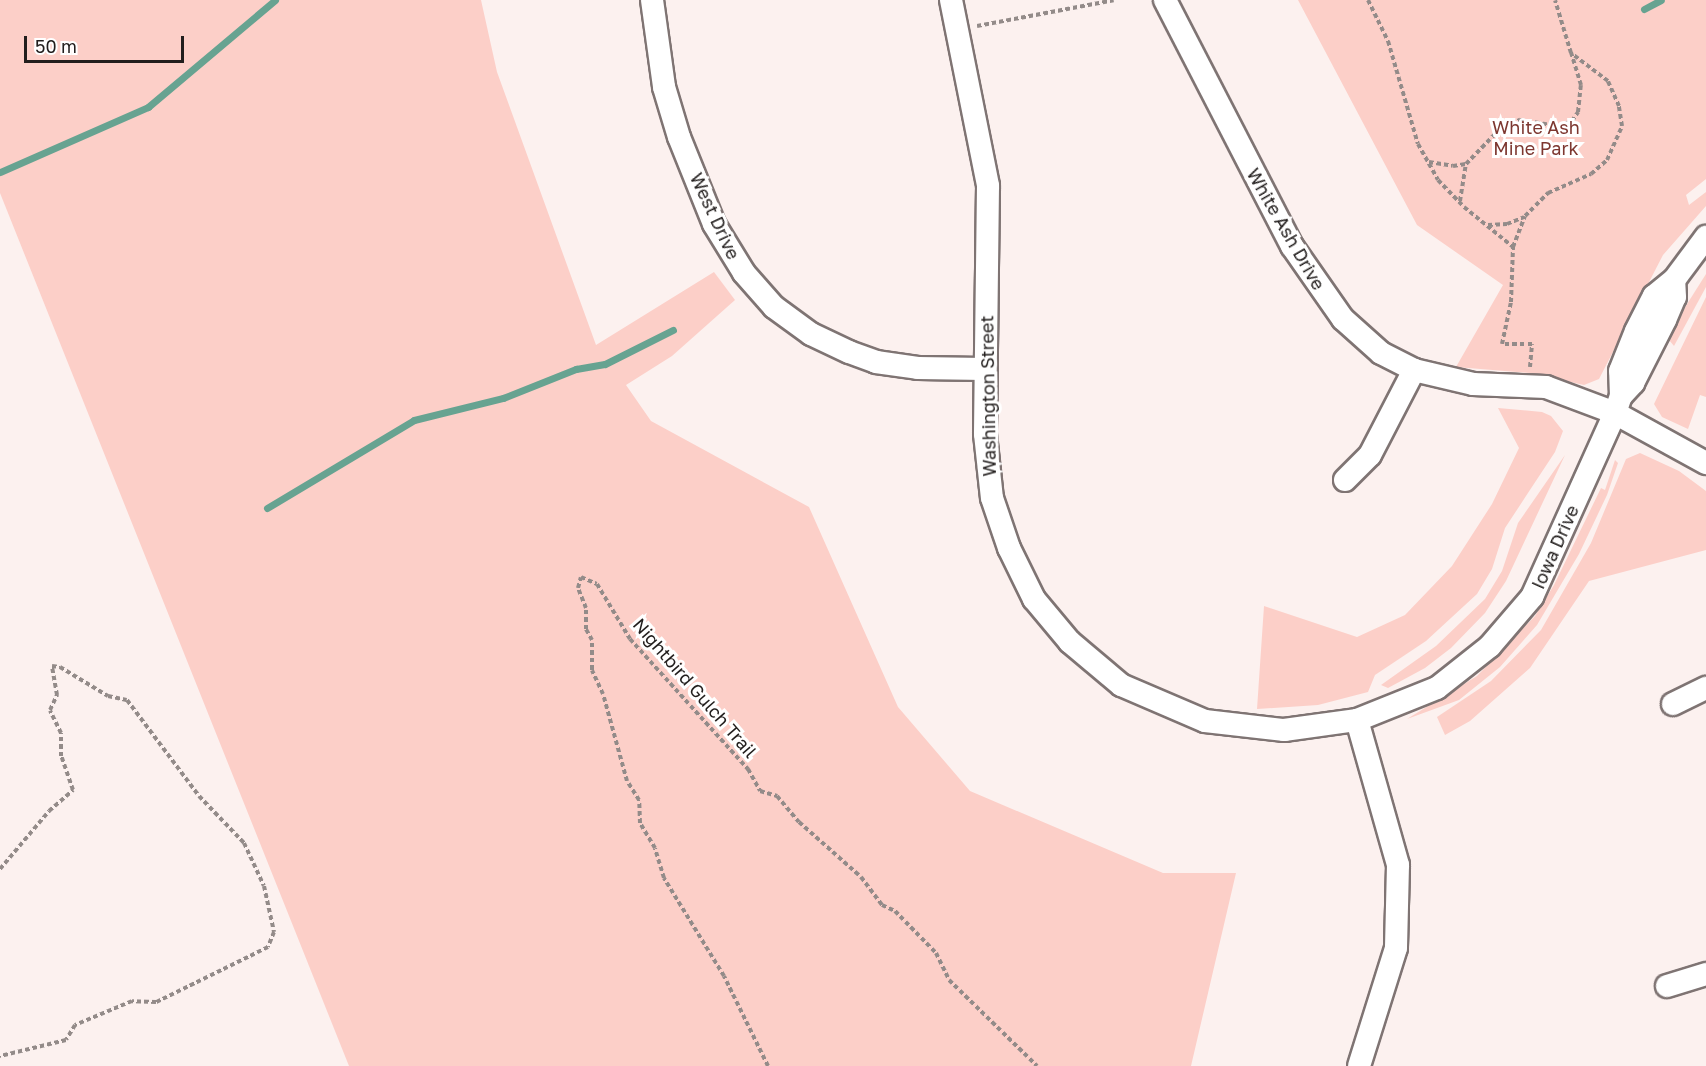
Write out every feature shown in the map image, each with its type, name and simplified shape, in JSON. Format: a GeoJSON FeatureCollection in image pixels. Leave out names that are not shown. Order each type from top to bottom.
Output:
{"type":"FeatureCollection","features":[{"type":"Feature","properties":{"kind":"street","name":"West Drive"},"geometry":{"type":"LineString","coordinates":[[652,0],[664,87],[680,137],[728,250],[767,298],[812,334],[876,362],[918,368],[984,369]]}},
{"type":"Feature","properties":{"kind":"street","name":"Washington Street"},"geometry":{"type":"LineString","coordinates":[[951,0],[988,186],[984,369],[985,434],[992,498],[1008,548],[1034,599],[1070,642],[1122,685],[1204,721],[1284,730],[1357,720]]}},
{"type":"Feature","properties":{"kind":"street","name":"White Ash Drive"},"geometry":{"type":"LineString","coordinates":[[1165,0],[1286,235],[1321,292],[1342,320],[1381,353],[1414,370],[1473,384],[1545,387],[1618,405],[1706,463]]}},
{"type":"Feature","properties":{"kind":"street","name":"Iowa Drive"},"geometry":{"type":"LineString","coordinates":[[1357,720],[1437,688],[1490,646],[1532,597],[1618,405],[1633,383],[1665,320],[1675,297],[1674,280],[1706,237]]}},
{"type":"Feature","properties":{"kind":"street"},"geometry":{"type":"LineString","coordinates":[[1345,480],[1370,455],[1414,370]]}},
{"type":"Feature","properties":{"kind":"street"},"geometry":{"type":"LineString","coordinates":[[1673,704],[1706,688]]}},
{"type":"Feature","properties":{"kind":"street"},"geometry":{"type":"LineString","coordinates":[[1357,720],[1398,865],[1396,948],[1359,1066]]}},
{"type":"Feature","properties":{"kind":"street"},"geometry":{"type":"LineString","coordinates":[[1667,987],[1706,975]]}},
{"type":"Feature","properties":{"kind":"path"},"geometry":{"type":"LineString","coordinates":[[958,30],[1114,0]]}},
{"type":"Feature","properties":{"kind":"path"},"geometry":{"type":"LineString","coordinates":[[1368,0],[1388,41],[1418,144],[1438,180],[1513,247]]}},
{"type":"Feature","properties":{"kind":"path"},"geometry":{"type":"LineString","coordinates":[[1429,162],[1453,166],[1466,164],[1508,124],[1531,120],[1559,126],[1572,121],[1578,112],[1581,85],[1555,0]]}},
{"type":"Feature","properties":{"kind":"path"},"geometry":{"type":"LineString","coordinates":[[1487,225],[1507,224],[1525,216],[1548,193],[1590,174],[1607,160],[1622,126],[1619,106],[1608,81],[1571,53]]}},
{"type":"Feature","properties":{"kind":"path"},"geometry":{"type":"LineString","coordinates":[[1461,201],[1466,164]]}},
{"type":"Feature","properties":{"kind":"path"},"geometry":{"type":"LineString","coordinates":[[1525,216],[1513,247],[1511,302],[1502,344],[1532,344],[1530,372]]}},
{"type":"Feature","properties":{"kind":"path","name":"Nightbird Gulch Trail"},"geometry":{"type":"LineString","coordinates":[[768,1066],[724,976],[664,878],[659,856],[640,823],[639,800],[627,781],[603,694],[592,670],[592,640],[586,629],[586,608],[578,588],[581,578],[597,584],[630,639],[748,769],[760,791],[777,796],[799,822],[861,877],[882,905],[895,911],[936,953],[949,980],[1038,1066]]}},
{"type":"Feature","properties":{"kind":"path"},"geometry":{"type":"LineString","coordinates":[[0,869],[73,790],[61,756],[60,732],[50,710],[57,695],[52,666],[60,667],[108,696],[127,700],[199,796],[244,843],[264,886],[274,932],[268,948],[156,1002],[132,1001],[75,1025],[66,1040],[0,1056]]}},
{"type":"Feature","properties":{"kind":"green space"},"geometry":{"type":"Polygon","coordinates":[[[0,0],[481,0],[497,72],[596,345],[714,272],[735,300],[672,356],[626,385],[651,421],[809,507],[898,707],[970,791],[1163,873],[1236,873],[1191,1066],[349,1066],[0,193],[0,0]]]}},
{"type":"Feature","properties":{"kind":"green space","name":"White Ash Mine Park"},"geometry":{"type":"Polygon","coordinates":[[[1298,0],[1706,0],[1706,179],[1686,195],[1689,205],[1706,192],[1706,206],[1663,255],[1599,379],[1584,385],[1530,373],[1456,367],[1503,285],[1417,225],[1298,0]]]}},
{"type":"Feature","properties":{"kind":"green space"},"geometry":{"type":"Polygon","coordinates":[[[1706,274],[1706,287],[1674,346],[1669,340],[1682,312],[1706,274]]]}},
{"type":"Feature","properties":{"kind":"green space"},"geometry":{"type":"Polygon","coordinates":[[[1706,297],[1706,397],[1700,395],[1688,429],[1662,417],[1654,404],[1706,297]]]}},
{"type":"Feature","properties":{"kind":"green space"},"geometry":{"type":"Polygon","coordinates":[[[1498,408],[1542,412],[1551,416],[1563,431],[1555,452],[1505,528],[1492,569],[1477,594],[1426,641],[1375,675],[1368,692],[1318,705],[1257,709],[1264,606],[1357,637],[1405,615],[1452,566],[1492,504],[1519,448],[1498,408]]]}},
{"type":"Feature","properties":{"kind":"green space"},"geometry":{"type":"Polygon","coordinates":[[[1640,453],[1679,471],[1706,491],[1706,550],[1589,581],[1530,668],[1470,721],[1445,735],[1437,717],[1491,681],[1541,630],[1591,543],[1626,459],[1640,453]]]}},
{"type":"Feature","properties":{"kind":"green space"},"geometry":{"type":"Polygon","coordinates":[[[1565,455],[1506,581],[1485,613],[1451,648],[1425,668],[1388,688],[1381,685],[1436,646],[1485,599],[1502,571],[1518,523],[1565,455]]]}},
{"type":"Feature","properties":{"kind":"green space"},"geometry":{"type":"Polygon","coordinates":[[[1615,460],[1618,463],[1607,495],[1579,554],[1537,625],[1500,667],[1459,700],[1407,719],[1477,676],[1535,616],[1554,585],[1601,488],[1605,490],[1615,460]]]}},
{"type":"Feature","properties":{"kind":"waterway"},"geometry":{"type":"LineString","coordinates":[[0,172],[148,107],[275,0]]}},
{"type":"Feature","properties":{"kind":"waterway"},"geometry":{"type":"LineString","coordinates":[[1644,9],[1661,0]]}},
{"type":"Feature","properties":{"kind":"waterway"},"geometry":{"type":"LineString","coordinates":[[267,508],[414,420],[503,398],[576,369],[605,364],[673,330]]}}]}
